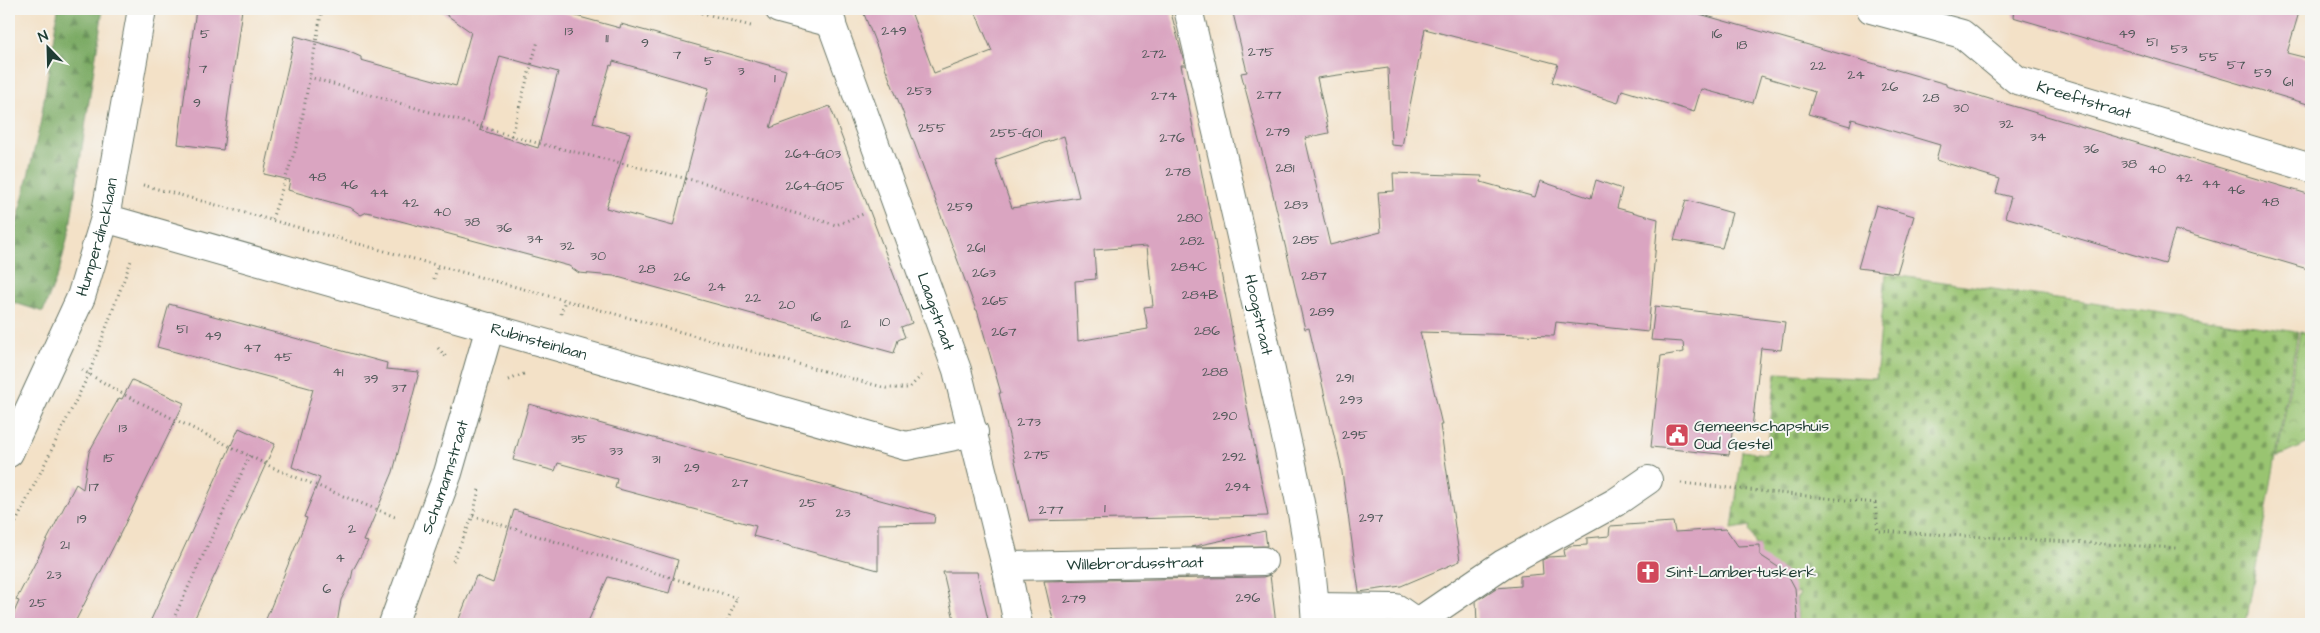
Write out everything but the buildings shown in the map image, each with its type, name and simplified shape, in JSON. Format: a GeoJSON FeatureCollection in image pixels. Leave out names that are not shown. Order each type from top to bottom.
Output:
{"type":"FeatureCollection","features":[{"type":"Feature","properties":{"kind":"street","name":"Humperdincklaan"},"geometry":{"type":"LineString","coordinates":[[9,453],[81,298],[105,218],[142,9]]}},
{"type":"Feature","properties":{"kind":"street"},"geometry":{"type":"LineString","coordinates":[[779,9],[829,16]]}},
{"type":"Feature","properties":{"kind":"street","name":"Hoogstraat"},"geometry":{"type":"LineString","coordinates":[[1188,9],[1230,186],[1300,502],[1316,616]]}},
{"type":"Feature","properties":{"kind":"street","name":"Kreeftstraat"},"geometry":{"type":"LineString","coordinates":[[1871,9],[1962,34],[2017,80],[2311,168]]}},
{"type":"Feature","properties":{"kind":"street","name":"Laagstraat"},"geometry":{"type":"LineString","coordinates":[[829,16],[957,370],[974,432],[1018,624]]}},
{"type":"Feature","properties":{"kind":"street","name":"Rubinsteinlaan"},"geometry":{"type":"LineString","coordinates":[[105,218],[906,446],[974,432]]}},
{"type":"Feature","properties":{"kind":"street","name":"Schumannstraat"},"geometry":{"type":"LineString","coordinates":[[393,624],[448,473],[490,327]]}},
{"type":"Feature","properties":{"kind":"street"},"geometry":{"type":"LineString","coordinates":[[1316,616],[1396,608],[1419,623],[1504,564],[1616,502],[1648,480]]}},
{"type":"Feature","properties":{"kind":"street","name":"Willebrordusstraat"},"geometry":{"type":"LineString","coordinates":[[1006,566],[1263,560]]}},
{"type":"Feature","properties":{"kind":"path"},"geometry":{"type":"LineString","coordinates":[[272,219],[298,140],[322,9]]}},
{"type":"Feature","properties":{"kind":"path"},"geometry":{"type":"LineString","coordinates":[[687,9],[754,26]]}},
{"type":"Feature","properties":{"kind":"path"},"geometry":{"type":"LineString","coordinates":[[511,136],[538,40]]}},
{"type":"Feature","properties":{"kind":"path"},"geometry":{"type":"LineString","coordinates":[[309,77],[511,136],[710,184],[773,207],[836,225],[869,212]]}},
{"type":"Feature","properties":{"kind":"path"},"geometry":{"type":"LineString","coordinates":[[154,188],[886,388],[909,388],[924,373]]}},
{"type":"Feature","properties":{"kind":"path"},"geometry":{"type":"LineString","coordinates":[[427,309],[438,265]]}},
{"type":"Feature","properties":{"kind":"path"},"geometry":{"type":"LineString","coordinates":[[505,386],[508,381],[526,373],[547,375],[565,300]]}},
{"type":"Feature","properties":{"kind":"path"},"geometry":{"type":"LineString","coordinates":[[432,346],[438,348],[448,359],[450,367]]}},
{"type":"Feature","properties":{"kind":"path"},"geometry":{"type":"LineString","coordinates":[[55,355],[123,394],[278,470],[406,521]]}},
{"type":"Feature","properties":{"kind":"path"},"geometry":{"type":"LineString","coordinates":[[171,624],[250,455]]}},
{"type":"Feature","properties":{"kind":"path"},"geometry":{"type":"LineString","coordinates":[[1648,480],[1716,485],[1875,503],[1878,531],[2176,548]]}},
{"type":"Feature","properties":{"kind":"path"},"geometry":{"type":"LineString","coordinates":[[449,570],[473,516],[480,487]]}},
{"type":"Feature","properties":{"kind":"path"},"geometry":{"type":"LineString","coordinates":[[473,516],[736,598],[726,624]]}},
{"type":"Feature","properties":{"kind":"green space"},"geometry":{"type":"Polygon","coordinates":[[[58,9],[103,9],[70,227],[59,272],[43,312],[9,301],[9,256],[40,125],[58,9]]]}},
{"type":"Feature","properties":{"kind":"green space"},"geometry":{"type":"Polygon","coordinates":[[[1886,274],[2298,332],[2246,624],[1798,624],[1796,598],[1800,595],[1798,592],[1795,595],[1782,587],[1790,574],[1780,568],[1773,581],[1757,579],[1760,545],[1756,545],[1749,530],[1750,526],[1732,529],[1742,451],[1767,454],[1776,373],[1876,378],[1886,274]]]}},
{"type":"Feature","properties":{"kind":"green space"},"geometry":{"type":"Polygon","coordinates":[[[2300,332],[2311,334],[2311,442],[2277,457],[2300,332]]]}},
{"type":"Feature","properties":{"kind":"place","name":"Gemeenschapshuis Oud Gestel"},"geometry":{"type":"Point","coordinates":[1677,435]}},
{"type":"Feature","properties":{"kind":"place","name":"Sint-Lambertuskerk"},"geometry":{"type":"Point","coordinates":[1648,572]}}]}
